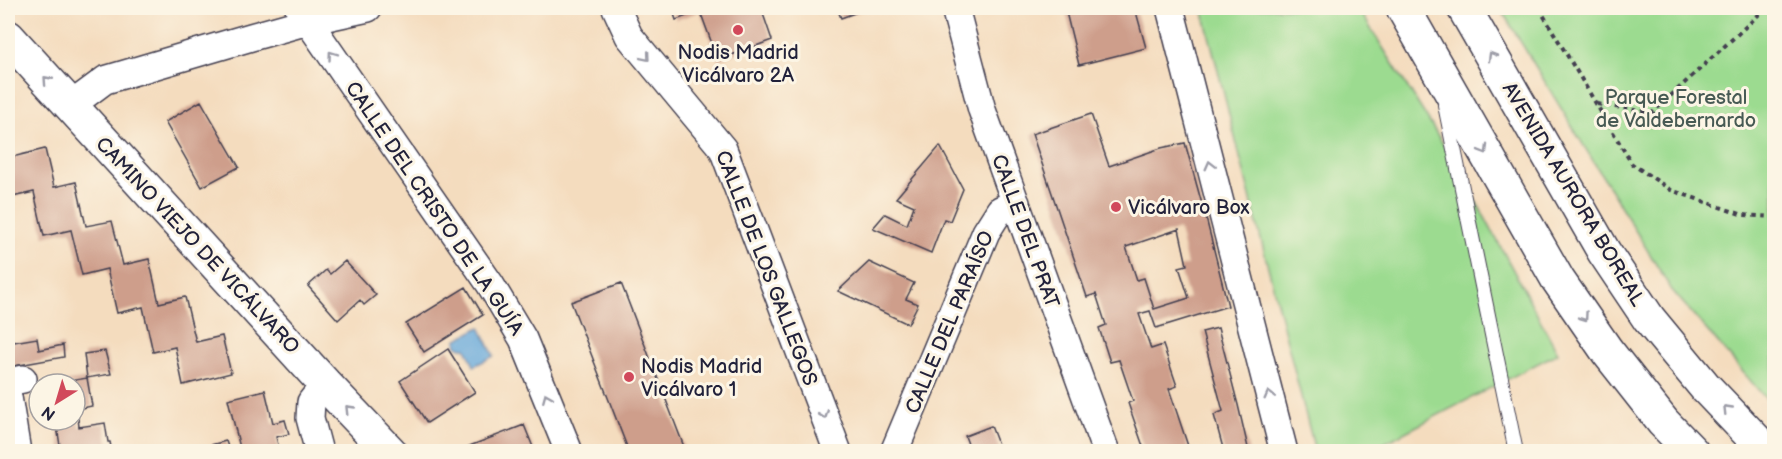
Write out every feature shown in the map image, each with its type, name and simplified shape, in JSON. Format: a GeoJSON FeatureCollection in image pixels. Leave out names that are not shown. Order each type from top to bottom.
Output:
{"type":"FeatureCollection","features":[{"type":"Feature","properties":{"kind":"main road"},"geometry":{"type":"LineString","coordinates":[[1403,8],[1558,280],[1607,351],[1663,422],[1692,452]]}},
{"type":"Feature","properties":{"kind":"main road","name":"AVENIDA AURORA BOREAL"},"geometry":{"type":"LineString","coordinates":[[1464,8],[1604,252],[1649,319],[1706,388],[1767,452]]}},
{"type":"Feature","properties":{"kind":"main road","name":"CAMINO VIEJO DE VICÁLVARO"},"geometry":{"type":"LineString","coordinates":[[8,37],[390,452]]}},
{"type":"Feature","properties":{"kind":"street"},"geometry":{"type":"LineString","coordinates":[[70,106],[105,80],[303,14],[360,11],[368,8]]}},
{"type":"Feature","properties":{"kind":"street","name":"CALLE DE LOS GALLEGOS"},"geometry":{"type":"LineString","coordinates":[[616,8],[629,36],[723,149],[838,452]]}},
{"type":"Feature","properties":{"kind":"street","name":"CALLE DEL PRAT"},"geometry":{"type":"LineString","coordinates":[[956,8],[982,110],[1106,452]]}},
{"type":"Feature","properties":{"kind":"street"},"geometry":{"type":"LineString","coordinates":[[1170,8],[1284,452]]}},
{"type":"Feature","properties":{"kind":"street","name":"CALLE DEL CRISTO DE LA GUÍA"},"geometry":{"type":"LineString","coordinates":[[303,14],[490,284],[523,339],[569,452]]}},
{"type":"Feature","properties":{"kind":"street","name":"CALLE DEL PARAÍSO"},"geometry":{"type":"LineString","coordinates":[[894,452],[986,232],[1000,210],[1016,203]]}},
{"type":"Feature","properties":{"kind":"street"},"geometry":{"type":"LineString","coordinates":[[319,452],[310,418],[311,402],[325,384]]}},
{"type":"Feature","properties":{"kind":"street"},"geometry":{"type":"LineString","coordinates":[[13,386],[17,452]]}},
{"type":"Feature","properties":{"kind":"lane"},"geometry":{"type":"LineString","coordinates":[[1438,70],[1516,452]]}},
{"type":"Feature","properties":{"kind":"path"},"geometry":{"type":"LineString","coordinates":[[1539,8],[1632,164],[1671,190],[1743,215],[1774,217]]}},
{"type":"Feature","properties":{"kind":"path"},"geometry":{"type":"LineString","coordinates":[[1596,104],[1652,113],[1766,8]]}},
{"type":"Feature","properties":{"kind":"green space"},"geometry":{"type":"Polygon","coordinates":[[[1202,8],[1358,8],[1457,166],[1558,353],[1369,451],[1315,451],[1202,8]]]}},
{"type":"Feature","properties":{"kind":"green space","name":"Parque Forestal de Valdebernardo"},"geometry":{"type":"Polygon","coordinates":[[[1500,8],[1774,8],[1774,408],[1671,289],[1500,8]]]}},
{"type":"Feature","properties":{"kind":"water"},"geometry":{"type":"Polygon","coordinates":[[[480,327],[494,356],[474,366],[466,348],[457,346],[456,340],[480,327]]]}},
{"type":"Feature","properties":{"kind":"building","name":"Nodis Madrid Vicálvaro 2A"},"geometry":{"type":"Polygon","coordinates":[[[672,8],[761,8],[772,40],[718,60],[700,11],[676,20],[672,8]]]}},
{"type":"Feature","properties":{"kind":"building"},"geometry":{"type":"Polygon","coordinates":[[[837,8],[868,8],[841,18],[837,8]]]}},
{"type":"Feature","properties":{"kind":"building"},"geometry":{"type":"Polygon","coordinates":[[[1065,8],[1135,8],[1146,48],[1079,65],[1065,8]]]}},
{"type":"Feature","properties":{"kind":"building"},"geometry":{"type":"Polygon","coordinates":[[[201,101],[239,167],[202,187],[165,122],[201,101]]]}},
{"type":"Feature","properties":{"kind":"building"},"geometry":{"type":"Polygon","coordinates":[[[1091,114],[1109,166],[1161,148],[1185,143],[1228,306],[1156,328],[1150,311],[1139,314],[1151,349],[1163,345],[1177,386],[1169,389],[1190,452],[1145,452],[1128,403],[1133,401],[1119,360],[1110,362],[1099,328],[1106,325],[1096,294],[1087,297],[1032,134],[1091,114]],[[1179,229],[1126,247],[1137,280],[1144,278],[1154,309],[1189,298],[1179,267],[1187,265],[1179,229]]]}},
{"type":"Feature","properties":{"kind":"building"},"geometry":{"type":"Polygon","coordinates":[[[940,146],[963,189],[950,221],[944,219],[931,253],[873,228],[885,214],[907,225],[914,206],[896,198],[940,146]]]}},
{"type":"Feature","properties":{"kind":"building"},"geometry":{"type":"Polygon","coordinates":[[[45,149],[54,187],[76,182],[86,226],[112,221],[123,265],[149,259],[159,303],[185,297],[196,342],[222,336],[231,373],[183,385],[175,347],[153,352],[143,307],[117,313],[107,269],[82,275],[71,230],[44,236],[34,192],[8,198],[8,158],[45,149]]]}},
{"type":"Feature","properties":{"kind":"building"},"geometry":{"type":"Polygon","coordinates":[[[345,261],[376,295],[364,305],[360,300],[338,320],[308,286],[326,270],[330,274],[345,261]]]}},
{"type":"Feature","properties":{"kind":"building"},"geometry":{"type":"Polygon","coordinates":[[[869,262],[914,283],[906,299],[918,304],[908,324],[838,291],[869,262]]]}},
{"type":"Feature","properties":{"kind":"building","name":"Nodis Madrid Vicálvaro 1"},"geometry":{"type":"Polygon","coordinates":[[[621,283],[686,452],[629,452],[571,302],[621,283]]]}},
{"type":"Feature","properties":{"kind":"building"},"geometry":{"type":"Polygon","coordinates":[[[466,287],[483,315],[424,352],[406,324],[466,287]]]}},
{"type":"Feature","properties":{"kind":"building"},"geometry":{"type":"Polygon","coordinates":[[[1218,328],[1249,452],[1224,452],[1214,415],[1223,411],[1202,332],[1218,328]]]}},
{"type":"Feature","properties":{"kind":"building"},"geometry":{"type":"Polygon","coordinates":[[[37,338],[39,350],[63,345],[64,357],[8,367],[8,343],[37,338]]]}},
{"type":"Feature","properties":{"kind":"building"},"geometry":{"type":"Polygon","coordinates":[[[448,349],[475,392],[427,423],[400,381],[448,349]]]}},
{"type":"Feature","properties":{"kind":"building"},"geometry":{"type":"Polygon","coordinates":[[[105,351],[111,374],[87,378],[84,354],[105,351]]]}},
{"type":"Feature","properties":{"kind":"building"},"geometry":{"type":"Polygon","coordinates":[[[87,378],[92,406],[87,407],[87,378]]]}},
{"type":"Feature","properties":{"kind":"building"},"geometry":{"type":"Polygon","coordinates":[[[265,390],[273,423],[285,420],[289,434],[276,437],[280,452],[241,452],[228,399],[265,390]]]}},
{"type":"Feature","properties":{"kind":"building"},"geometry":{"type":"Polygon","coordinates":[[[105,423],[112,452],[61,452],[58,432],[87,432],[87,426],[105,423]]]}},
{"type":"Feature","properties":{"kind":"building"},"geometry":{"type":"Polygon","coordinates":[[[524,425],[535,452],[469,452],[467,447],[524,425]]]}},
{"type":"Feature","properties":{"kind":"building"},"geometry":{"type":"Polygon","coordinates":[[[991,426],[1001,452],[971,452],[965,436],[991,426]]]}},
{"type":"Feature","properties":{"kind":"building"},"geometry":{"type":"Polygon","coordinates":[[[226,441],[228,447],[221,448],[222,452],[185,452],[226,441]]]}},
{"type":"Feature","properties":{"kind":"place","name":"Nodis Madrid Vicálvaro 2A"},"geometry":{"type":"Point","coordinates":[738,30]}},
{"type":"Feature","properties":{"kind":"place","name":"Vicálvaro Box"},"geometry":{"type":"Point","coordinates":[1116,207]}},
{"type":"Feature","properties":{"kind":"place","name":"Nodis Madrid Vicálvaro 1"},"geometry":{"type":"Point","coordinates":[629,377]}}]}
